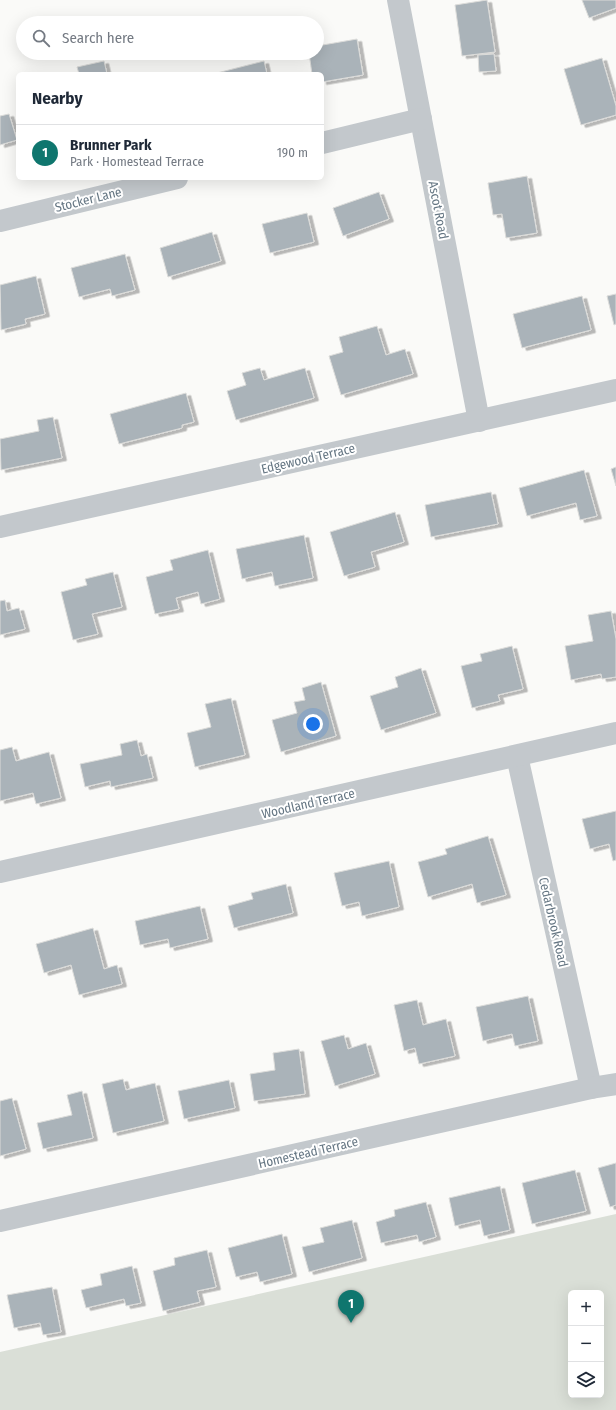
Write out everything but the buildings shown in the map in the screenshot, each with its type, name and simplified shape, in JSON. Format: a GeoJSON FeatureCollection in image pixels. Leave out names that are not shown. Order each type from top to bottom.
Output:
{"type":"FeatureCollection","features":[{"type":"Feature","properties":{"kind":"street","name":"Ascot Road"},"geometry":{"type":"LineString","coordinates":[[398,0],[479,421]]}},
{"type":"Feature","properties":{"kind":"street"},"geometry":{"type":"LineString","coordinates":[[324,143],[421,119]]}},
{"type":"Feature","properties":{"kind":"street","name":"Stocker Lane"},"geometry":{"type":"LineString","coordinates":[[0,221],[169,180]]}},
{"type":"Feature","properties":{"kind":"street","name":"Edgewood Terrace"},"geometry":{"type":"LineString","coordinates":[[0,527],[616,390]]}},
{"type":"Feature","properties":{"kind":"street","name":"Woodland Terrace"},"geometry":{"type":"LineString","coordinates":[[0,872],[616,733]]}},
{"type":"Feature","properties":{"kind":"street","name":"Cedarbrook Road"},"geometry":{"type":"LineString","coordinates":[[517,756],[591,1088]]}},
{"type":"Feature","properties":{"kind":"street","name":"Homestead Terrace"},"geometry":{"type":"LineString","coordinates":[[0,1221],[591,1088],[616,1084]]}},
{"type":"Feature","properties":{"kind":"shaded area"},"geometry":{"type":"Polygon","coordinates":[[[616,1214],[616,1410],[0,1410],[0,1352],[616,1214]]]}},
{"type":"Feature","properties":{"kind":"place","name":"Brunner Park"},"geometry":{"type":"Point","coordinates":[351,1323]}}]}
